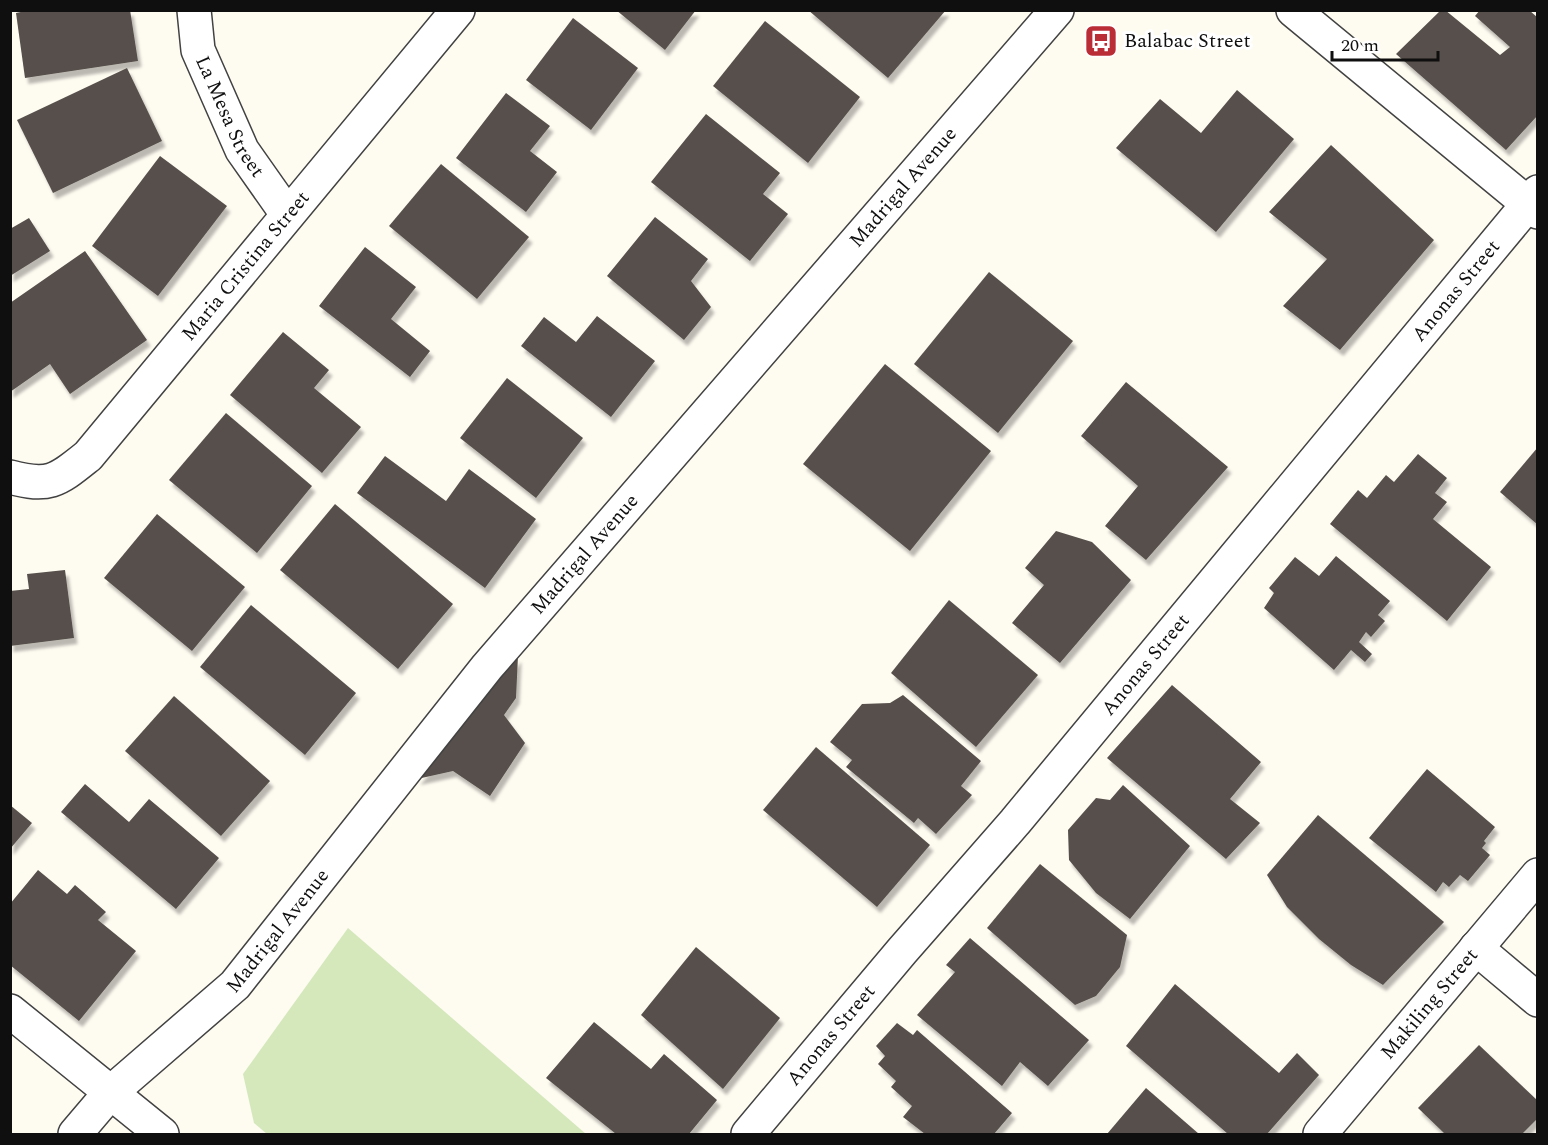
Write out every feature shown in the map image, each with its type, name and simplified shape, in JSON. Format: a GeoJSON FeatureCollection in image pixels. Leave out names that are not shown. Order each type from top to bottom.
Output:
{"type":"FeatureCollection","features":[{"type":"Feature","properties":{"kind":"street","name":"La Mesa Street"},"geometry":{"type":"LineString","coordinates":[[195,10],[198,50],[242,150],[287,214]]}},
{"type":"Feature","properties":{"kind":"street","name":"Maria Cristina Street"},"geometry":{"type":"LineString","coordinates":[[10,477],[28,482],[57,480],[88,456],[458,10]]}},
{"type":"Feature","properties":{"kind":"street","name":"Madrigal Avenue"},"geometry":{"type":"LineString","coordinates":[[75,1134],[110,1094],[235,985],[487,667],[1058,10]]}},
{"type":"Feature","properties":{"kind":"street"},"geometry":{"type":"LineString","coordinates":[[1293,10],[1534,203]]}},
{"type":"Feature","properties":{"kind":"street","name":"Anonas Street"},"geometry":{"type":"LineString","coordinates":[[748,1134],[1015,822],[1534,203]]}},
{"type":"Feature","properties":{"kind":"street","name":"Makiling Street"},"geometry":{"type":"LineString","coordinates":[[1320,1134],[1538,875]]}},
{"type":"Feature","properties":{"kind":"street"},"geometry":{"type":"LineString","coordinates":[[1476,948],[1538,1000]]}},
{"type":"Feature","properties":{"kind":"street"},"geometry":{"type":"LineString","coordinates":[[10,1011],[162,1134]]}},
{"type":"Feature","properties":{"kind":"green space"},"geometry":{"type":"Polygon","coordinates":[[[348,928],[586,1134],[267,1134],[254,1123],[243,1074],[348,928]]]}},
{"type":"Feature","properties":{"kind":"building"},"geometry":{"type":"Polygon","coordinates":[[[30,10],[130,10],[138,61],[25,78],[16,13],[30,10]]]}},
{"type":"Feature","properties":{"kind":"building"},"geometry":{"type":"Polygon","coordinates":[[[616,10],[696,10],[665,50],[616,10]]]}},
{"type":"Feature","properties":{"kind":"building"},"geometry":{"type":"Polygon","coordinates":[[[808,10],[946,10],[888,78],[808,10]]]}},
{"type":"Feature","properties":{"kind":"building"},"geometry":{"type":"Polygon","coordinates":[[[1441,10],[1445,10],[1500,55],[1510,47],[1475,16],[1480,10],[1529,10],[1538,18],[1538,115],[1506,150],[1396,54],[1441,10]]]}},
{"type":"Feature","properties":{"kind":"building"},"geometry":{"type":"Polygon","coordinates":[[[573,18],[638,68],[591,130],[526,80],[573,18]]]}},
{"type":"Feature","properties":{"kind":"building"},"geometry":{"type":"Polygon","coordinates":[[[765,21],[860,97],[808,163],[713,86],[765,21]]]}},
{"type":"Feature","properties":{"kind":"building"},"geometry":{"type":"Polygon","coordinates":[[[127,68],[162,141],[53,193],[17,120],[127,68]]]}},
{"type":"Feature","properties":{"kind":"building"},"geometry":{"type":"Polygon","coordinates":[[[1237,90],[1294,139],[1216,232],[1116,148],[1160,99],[1201,133],[1237,90]]]}},
{"type":"Feature","properties":{"kind":"building"},"geometry":{"type":"Polygon","coordinates":[[[506,93],[550,126],[530,151],[557,172],[526,212],[456,158],[506,93]]]}},
{"type":"Feature","properties":{"kind":"building"},"geometry":{"type":"Polygon","coordinates":[[[706,114],[780,173],[763,194],[788,214],[750,261],[651,182],[706,114]]]}},
{"type":"Feature","properties":{"kind":"building"},"geometry":{"type":"Polygon","coordinates":[[[1331,145],[1434,240],[1340,350],[1283,306],[1327,259],[1269,212],[1331,145]]]}},
{"type":"Feature","properties":{"kind":"building"},"geometry":{"type":"Polygon","coordinates":[[[160,156],[227,206],[158,296],[92,246],[160,156]]]}},
{"type":"Feature","properties":{"kind":"building"},"geometry":{"type":"Polygon","coordinates":[[[441,164],[529,237],[477,299],[389,226],[441,164]]]}},
{"type":"Feature","properties":{"kind":"building"},"geometry":{"type":"Polygon","coordinates":[[[655,217],[708,259],[691,281],[711,307],[684,340],[607,276],[655,217]]]}},
{"type":"Feature","properties":{"kind":"building"},"geometry":{"type":"Polygon","coordinates":[[[29,218],[50,251],[10,276],[10,229],[29,218]]]}},
{"type":"Feature","properties":{"kind":"building"},"geometry":{"type":"Polygon","coordinates":[[[365,247],[416,287],[391,319],[430,351],[410,377],[319,306],[365,247]]]}},
{"type":"Feature","properties":{"kind":"building"},"geometry":{"type":"Polygon","coordinates":[[[85,251],[147,340],[70,394],[50,364],[10,392],[10,303],[85,251]]]}},
{"type":"Feature","properties":{"kind":"building"},"geometry":{"type":"Polygon","coordinates":[[[989,272],[1073,341],[998,433],[914,364],[989,272]]]}},
{"type":"Feature","properties":{"kind":"building"},"geometry":{"type":"Polygon","coordinates":[[[597,316],[655,361],[611,417],[521,346],[544,317],[576,342],[597,316]]]}},
{"type":"Feature","properties":{"kind":"building"},"geometry":{"type":"Polygon","coordinates":[[[283,332],[329,370],[314,388],[361,427],[322,473],[230,395],[283,332]]]}},
{"type":"Feature","properties":{"kind":"building"},"geometry":{"type":"Polygon","coordinates":[[[885,364],[991,451],[910,551],[803,464],[885,364]]]}},
{"type":"Feature","properties":{"kind":"building"},"geometry":{"type":"Polygon","coordinates":[[[507,378],[583,438],[536,498],[460,438],[507,378]]]}},
{"type":"Feature","properties":{"kind":"building"},"geometry":{"type":"Polygon","coordinates":[[[1126,382],[1228,467],[1146,560],[1105,526],[1138,486],[1081,436],[1126,382]]]}},
{"type":"Feature","properties":{"kind":"building"},"geometry":{"type":"Polygon","coordinates":[[[226,413],[312,486],[257,553],[169,480],[226,413]]]}},
{"type":"Feature","properties":{"kind":"building"},"geometry":{"type":"Polygon","coordinates":[[[1538,447],[1538,525],[1500,492],[1538,447]]]}},
{"type":"Feature","properties":{"kind":"building"},"geometry":{"type":"Polygon","coordinates":[[[1418,454],[1447,478],[1435,493],[1447,502],[1433,519],[1491,567],[1447,621],[1330,524],[1358,490],[1367,498],[1386,475],[1394,482],[1418,454]]]}},
{"type":"Feature","properties":{"kind":"building"},"geometry":{"type":"Polygon","coordinates":[[[385,456],[446,501],[469,469],[536,519],[485,588],[357,493],[385,456]]]}},
{"type":"Feature","properties":{"kind":"building"},"geometry":{"type":"Polygon","coordinates":[[[335,504],[453,604],[398,669],[280,570],[335,504]]]}},
{"type":"Feature","properties":{"kind":"building"},"geometry":{"type":"Polygon","coordinates":[[[157,514],[245,587],[192,651],[104,578],[157,514]]]}},
{"type":"Feature","properties":{"kind":"building"},"geometry":{"type":"Polygon","coordinates":[[[1056,531],[1092,542],[1131,580],[1060,663],[1012,623],[1044,585],[1025,568],[1056,531]]]}},
{"type":"Feature","properties":{"kind":"building"},"geometry":{"type":"Polygon","coordinates":[[[1336,556],[1390,601],[1378,615],[1385,621],[1371,637],[1366,632],[1359,642],[1372,654],[1365,662],[1351,650],[1334,670],[1264,608],[1274,593],[1269,588],[1295,557],[1319,576],[1336,556]]]}},
{"type":"Feature","properties":{"kind":"building"},"geometry":{"type":"Polygon","coordinates":[[[65,570],[74,638],[10,646],[10,591],[29,589],[27,574],[65,570]]]}},
{"type":"Feature","properties":{"kind":"building"},"geometry":{"type":"Polygon","coordinates":[[[949,600],[1038,675],[976,747],[891,673],[949,600]]]}},
{"type":"Feature","properties":{"kind":"building"},"geometry":{"type":"Polygon","coordinates":[[[251,605],[356,693],[305,755],[200,667],[251,605]]]}},
{"type":"Feature","properties":{"kind":"building"},"geometry":{"type":"Polygon","coordinates":[[[518,656],[516,698],[504,715],[525,743],[490,796],[453,771],[417,779],[518,656]]]}},
{"type":"Feature","properties":{"kind":"building"},"geometry":{"type":"Polygon","coordinates":[[[1172,685],[1261,762],[1230,799],[1260,823],[1226,859],[1107,758],[1172,685]]]}},
{"type":"Feature","properties":{"kind":"building"},"geometry":{"type":"Polygon","coordinates":[[[903,695],[981,761],[961,786],[972,795],[936,834],[918,818],[914,823],[846,767],[852,760],[830,742],[862,704],[890,703],[903,695]]]}},
{"type":"Feature","properties":{"kind":"building"},"geometry":{"type":"Polygon","coordinates":[[[174,696],[270,781],[221,836],[125,751],[174,696]]]}},
{"type":"Feature","properties":{"kind":"building"},"geometry":{"type":"Polygon","coordinates":[[[816,747],[930,845],[877,907],[763,810],[816,747]]]}},
{"type":"Feature","properties":{"kind":"building"},"geometry":{"type":"Polygon","coordinates":[[[1427,769],[1495,827],[1484,841],[1486,843],[1482,848],[1490,855],[1468,881],[1460,875],[1449,887],[1443,882],[1436,892],[1369,838],[1427,769]]]}},
{"type":"Feature","properties":{"kind":"building"},"geometry":{"type":"Polygon","coordinates":[[[85,784],[129,822],[149,799],[219,858],[176,909],[61,812],[85,784]]]}},
{"type":"Feature","properties":{"kind":"building"},"geometry":{"type":"Polygon","coordinates":[[[1123,785],[1190,846],[1130,919],[1096,893],[1069,860],[1068,830],[1096,798],[1110,800],[1123,785]]]}},
{"type":"Feature","properties":{"kind":"building"},"geometry":{"type":"Polygon","coordinates":[[[10,805],[32,823],[10,849],[10,805]]]}},
{"type":"Feature","properties":{"kind":"building"},"geometry":{"type":"Polygon","coordinates":[[[1318,815],[1444,922],[1383,985],[1351,965],[1319,939],[1287,907],[1267,875],[1318,815]]]}},
{"type":"Feature","properties":{"kind":"building"},"geometry":{"type":"Polygon","coordinates":[[[1040,864],[1127,935],[1120,967],[1096,996],[1075,1005],[987,928],[1040,864]]]}},
{"type":"Feature","properties":{"kind":"building"},"geometry":{"type":"Polygon","coordinates":[[[38,870],[67,894],[75,885],[106,912],[98,920],[136,951],[79,1021],[10,965],[10,904],[38,870]]]}},
{"type":"Feature","properties":{"kind":"building"},"geometry":{"type":"Polygon","coordinates":[[[970,938],[1089,1040],[1048,1086],[1020,1062],[1002,1086],[917,1015],[955,972],[946,965],[970,938]]]}},
{"type":"Feature","properties":{"kind":"building"},"geometry":{"type":"Polygon","coordinates":[[[696,947],[780,1018],[723,1089],[641,1015],[696,947]]]}},
{"type":"Feature","properties":{"kind":"building"},"geometry":{"type":"Polygon","coordinates":[[[1175,984],[1279,1073],[1297,1053],[1319,1075],[1267,1134],[1228,1134],[1126,1046],[1175,984]]]}},
{"type":"Feature","properties":{"kind":"building"},"geometry":{"type":"Polygon","coordinates":[[[594,1022],[651,1069],[664,1054],[717,1100],[689,1134],[616,1134],[546,1078],[594,1022]]]}},
{"type":"Feature","properties":{"kind":"building"},"geometry":{"type":"Polygon","coordinates":[[[897,1023],[913,1035],[917,1030],[1012,1113],[994,1134],[925,1134],[903,1117],[912,1106],[891,1087],[896,1081],[878,1064],[885,1056],[876,1046],[897,1023]]]}},
{"type":"Feature","properties":{"kind":"building"},"geometry":{"type":"Polygon","coordinates":[[[1479,1045],[1538,1101],[1538,1118],[1522,1134],[1445,1134],[1418,1108],[1479,1045]]]}},
{"type":"Feature","properties":{"kind":"building"},"geometry":{"type":"Polygon","coordinates":[[[1146,1088],[1199,1134],[1107,1134],[1146,1088]]]}},
{"type":"Feature","properties":{"kind":"place","name":"Balabac Street"},"geometry":{"type":"Point","coordinates":[1101,41]}}]}
